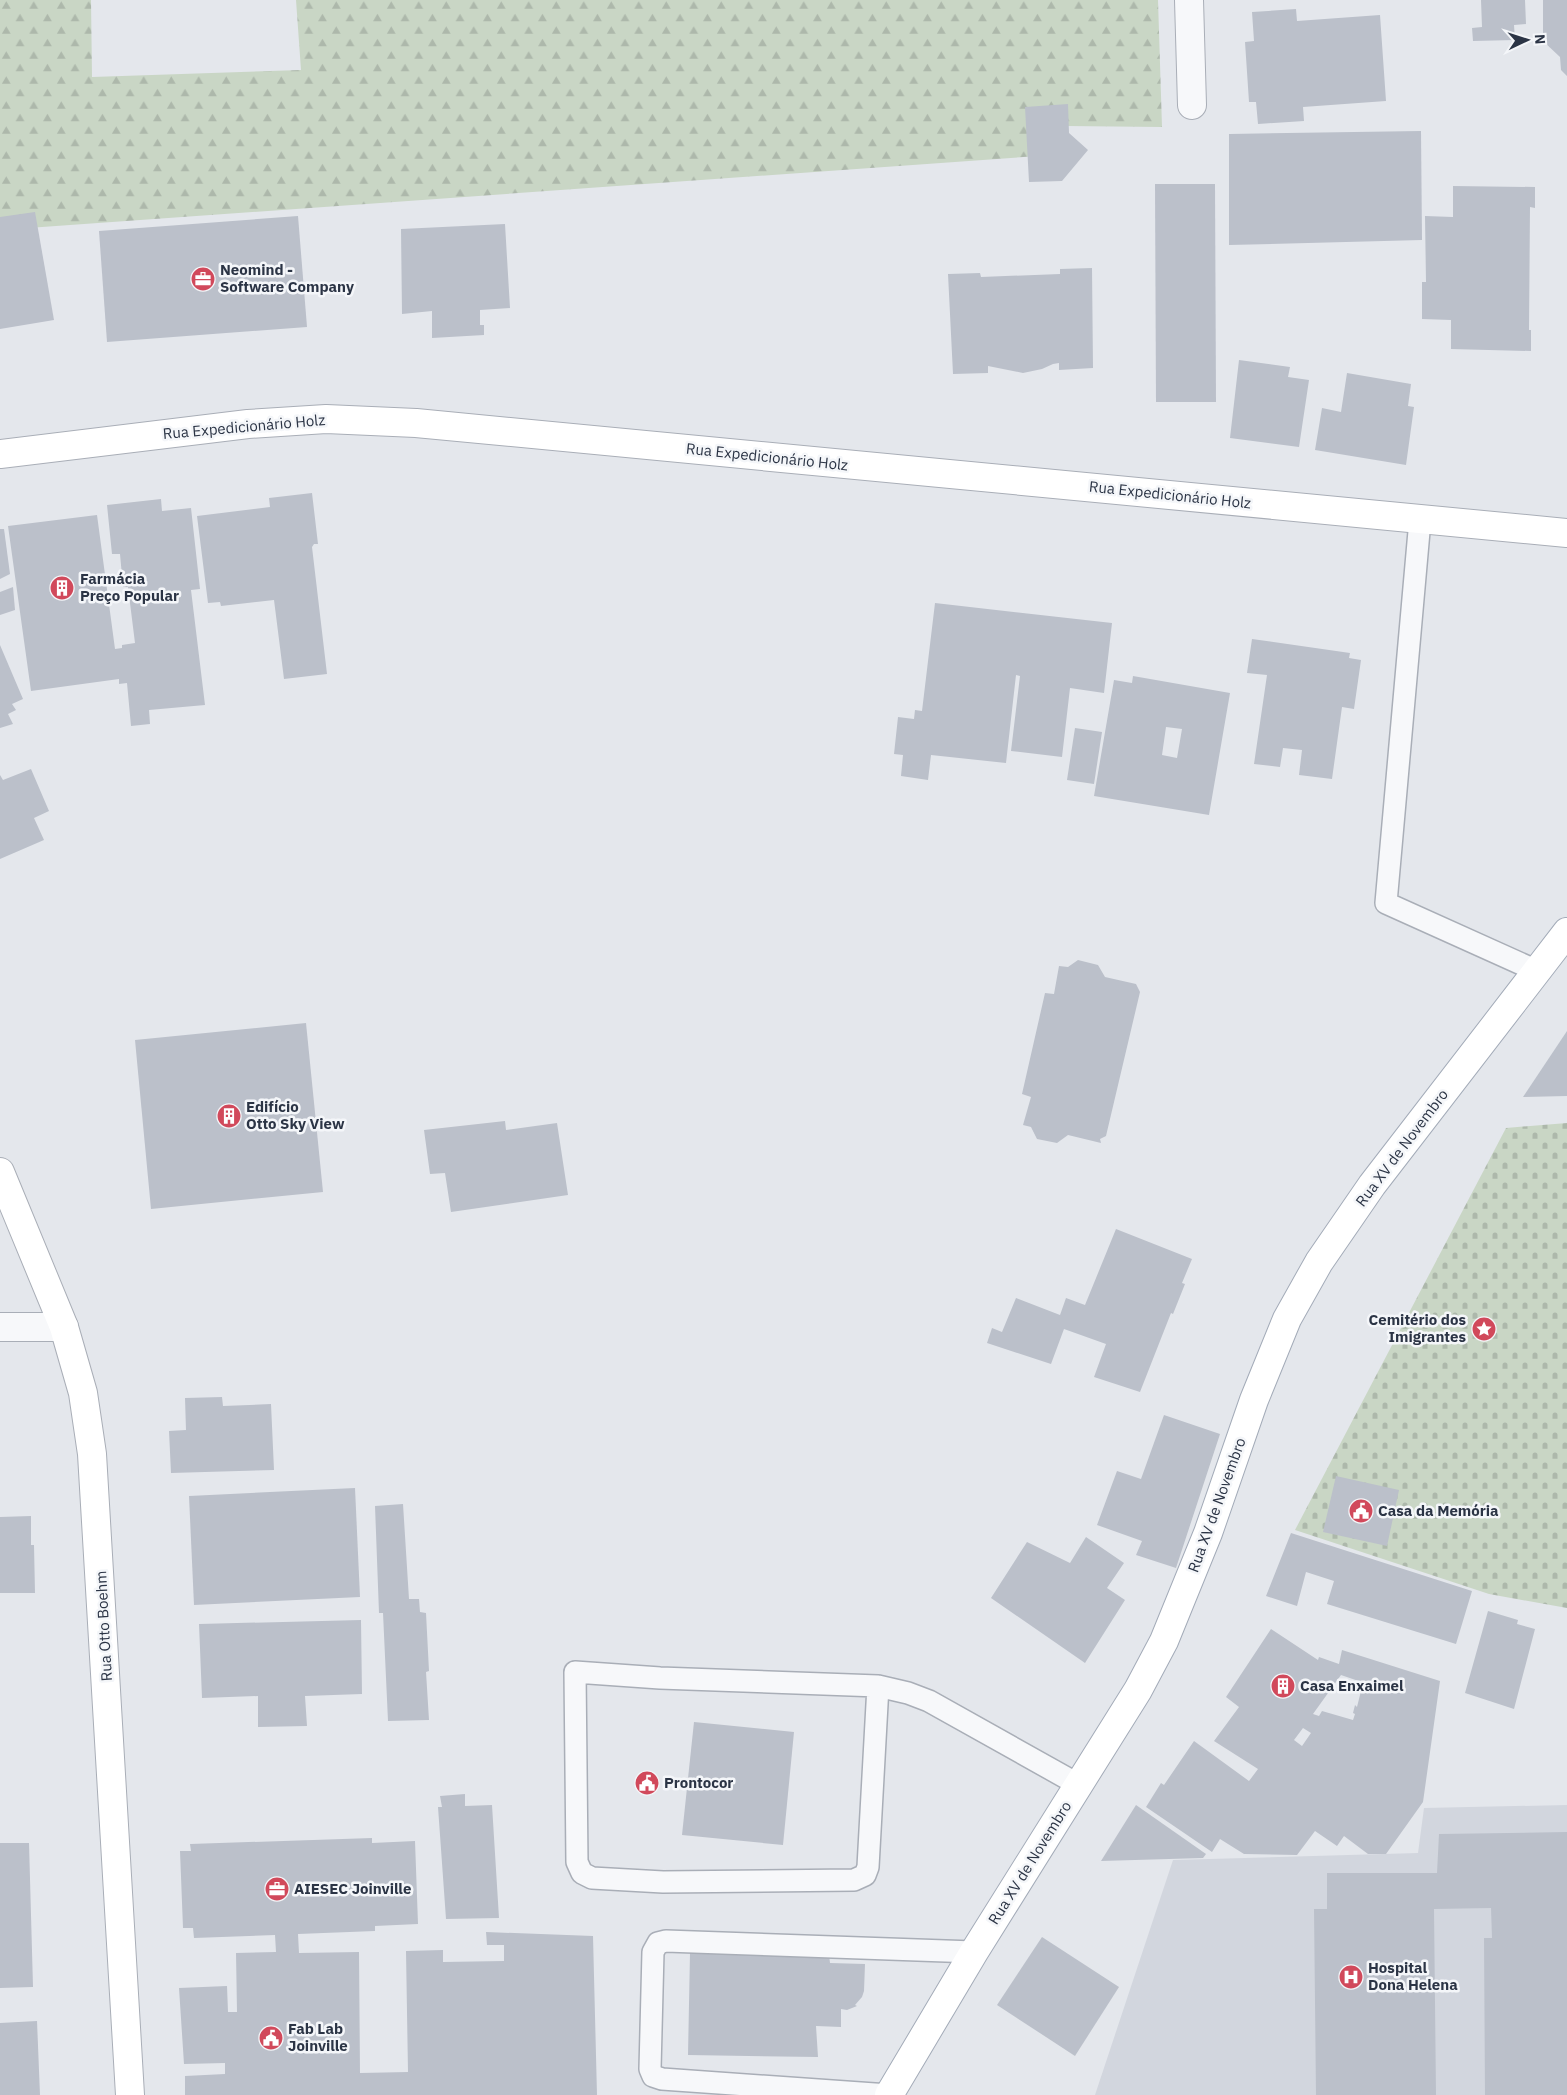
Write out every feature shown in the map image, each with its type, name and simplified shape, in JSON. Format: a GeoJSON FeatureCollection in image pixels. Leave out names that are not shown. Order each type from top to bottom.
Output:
{"type":"FeatureCollection","features":[{"type":"Feature","properties":{"kind":"main road","name":"Rua Expedicionário Holz"},"geometry":{"type":"LineString","coordinates":[[0,454],[248,424],[326,419],[416,423],[1567,533]]}},
{"type":"Feature","properties":{"kind":"main road","name":"Rua Expedicionário Holz"},"geometry":{"type":"LineString","coordinates":[[1534,531],[1567,545]]}},
{"type":"Feature","properties":{"kind":"main road","name":"Rua XV de Novembro"},"geometry":{"type":"LineString","coordinates":[[889,2095],[974,1952],[1138,1690],[1164,1641],[1208,1533],[1254,1400],[1288,1319],[1319,1262],[1372,1185],[1567,932]]}},
{"type":"Feature","properties":{"kind":"main road","name":"Rua Otto Boehm"},"geometry":{"type":"LineString","coordinates":[[0,1172],[64,1326],[83,1393],[92,1454],[130,2095]]}},
{"type":"Feature","properties":{"kind":"street"},"geometry":{"type":"LineString","coordinates":[[1189,0],[1192,105]]}},
{"type":"Feature","properties":{"kind":"street"},"geometry":{"type":"LineString","coordinates":[[0,1327],[64,1326]]}},
{"type":"Feature","properties":{"kind":"lane"},"geometry":{"type":"LineString","coordinates":[[1420,520],[1386,903],[1537,971]]}},
{"type":"Feature","properties":{"kind":"lane"},"geometry":{"type":"LineString","coordinates":[[878,1686],[868,1867],[865,1874],[854,1880],[663,1882],[592,1878],[582,1873],[577,1862],[575,1672],[878,1686],[908,1693],[929,1701],[1079,1785]]}},
{"type":"Feature","properties":{"kind":"lane"},"geometry":{"type":"LineString","coordinates":[[889,2095],[662,2079],[653,2076],[650,2069],[653,1952],[658,1943],[666,1941],[974,1952]]}},
{"type":"Feature","properties":{"kind":"shaded area","name":"Hospital Dona Helena"},"geometry":{"type":"Polygon","coordinates":[[[1567,1805],[1567,2095],[1095,2095],[1173,1860],[1418,1853],[1424,1808],[1567,1805]]]}},
{"type":"Feature","properties":{"kind":"green space"},"geometry":{"type":"Polygon","coordinates":[[[0,0],[91,0],[92,77],[301,70],[296,0],[1158,0],[1162,127],[1066,126],[1066,154],[0,230],[0,0]]]}},
{"type":"Feature","properties":{"kind":"green space","name":"Cemitério dos Imigrantes"},"geometry":{"type":"Polygon","coordinates":[[[1567,1123],[1567,1608],[1489,1594],[1295,1530],[1506,1128],[1567,1123]]]}},
{"type":"Feature","properties":{"kind":"building"},"geometry":{"type":"Polygon","coordinates":[[[1481,0],[1525,0],[1526,24],[1514,25],[1515,40],[1473,41],[1472,28],[1482,27],[1481,0]]]}},
{"type":"Feature","properties":{"kind":"building"},"geometry":{"type":"Polygon","coordinates":[[[1543,0],[1567,0],[1567,76],[1561,70],[1560,57],[1543,41],[1543,0]]]}},
{"type":"Feature","properties":{"kind":"building"},"geometry":{"type":"Polygon","coordinates":[[[1296,9],[1297,21],[1380,15],[1386,101],[1303,107],[1304,121],[1258,124],[1256,102],[1249,102],[1245,42],[1254,41],[1252,12],[1296,9]]]}},
{"type":"Feature","properties":{"kind":"building"},"geometry":{"type":"Polygon","coordinates":[[[1068,104],[1069,133],[1088,150],[1062,181],[1029,182],[1025,107],[1068,104]]]}},
{"type":"Feature","properties":{"kind":"building"},"geometry":{"type":"Polygon","coordinates":[[[1421,131],[1422,240],[1229,245],[1229,134],[1421,131]]]}},
{"type":"Feature","properties":{"kind":"building"},"geometry":{"type":"Polygon","coordinates":[[[1155,184],[1215,184],[1216,402],[1156,402],[1155,184]]]}},
{"type":"Feature","properties":{"kind":"building"},"geometry":{"type":"Polygon","coordinates":[[[1453,186],[1535,187],[1535,208],[1530,207],[1529,330],[1531,330],[1531,351],[1451,349],[1451,320],[1422,319],[1422,282],[1426,282],[1425,216],[1453,217],[1453,186]]]}},
{"type":"Feature","properties":{"kind":"building"},"geometry":{"type":"Polygon","coordinates":[[[35,212],[54,320],[0,329],[0,217],[35,212]]]}},
{"type":"Feature","properties":{"kind":"building","name":"Neomind - Software Company"},"geometry":{"type":"Polygon","coordinates":[[[298,216],[307,327],[107,342],[99,231],[298,216]]]}},
{"type":"Feature","properties":{"kind":"building"},"geometry":{"type":"Polygon","coordinates":[[[505,224],[510,308],[480,310],[480,325],[484,325],[484,335],[432,338],[432,311],[402,314],[401,229],[505,224]]]}},
{"type":"Feature","properties":{"kind":"building"},"geometry":{"type":"Polygon","coordinates":[[[1092,268],[1093,368],[1059,370],[1059,363],[1023,373],[988,366],[988,373],[953,374],[948,274],[980,273],[981,277],[1060,274],[1060,269],[1092,268]]]}},
{"type":"Feature","properties":{"kind":"building"},"geometry":{"type":"Polygon","coordinates":[[[1239,360],[1290,367],[1288,377],[1309,380],[1299,447],[1230,438],[1239,360]]]}},
{"type":"Feature","properties":{"kind":"building"},"geometry":{"type":"Polygon","coordinates":[[[1347,373],[1411,384],[1408,406],[1414,407],[1406,465],[1315,450],[1322,408],[1341,412],[1347,373]]]}},
{"type":"Feature","properties":{"kind":"building"},"geometry":{"type":"Polygon","coordinates":[[[312,493],[318,544],[314,544],[312,547],[327,674],[284,679],[274,600],[221,606],[220,602],[208,603],[197,516],[270,507],[269,498],[312,493]]]}},
{"type":"Feature","properties":{"kind":"building"},"geometry":{"type":"Polygon","coordinates":[[[161,499],[162,511],[191,508],[200,589],[191,590],[205,705],[149,710],[150,724],[131,726],[127,683],[119,684],[119,679],[31,691],[8,526],[97,515],[115,649],[122,648],[122,645],[135,643],[128,587],[123,587],[120,554],[112,554],[107,505],[161,499]]]}},
{"type":"Feature","properties":{"kind":"building"},"geometry":{"type":"Polygon","coordinates":[[[0,529],[4,529],[10,574],[0,579],[0,529]]]}},
{"type":"Feature","properties":{"kind":"building"},"geometry":{"type":"Polygon","coordinates":[[[13,587],[15,610],[0,615],[0,592],[13,587]]]}},
{"type":"Feature","properties":{"kind":"building"},"geometry":{"type":"Polygon","coordinates":[[[935,603],[1112,623],[1104,693],[1070,688],[1062,757],[1011,751],[1020,676],[1016,675],[1006,763],[931,755],[928,780],[901,776],[903,755],[894,754],[898,717],[914,719],[915,710],[922,711],[935,603]]]}},
{"type":"Feature","properties":{"kind":"building"},"geometry":{"type":"Polygon","coordinates":[[[1252,639],[1350,653],[1349,658],[1361,660],[1354,709],[1342,707],[1332,779],[1299,775],[1302,750],[1283,748],[1280,767],[1254,764],[1267,675],[1247,673],[1252,639]]]}},
{"type":"Feature","properties":{"kind":"building"},"geometry":{"type":"Polygon","coordinates":[[[0,645],[23,699],[12,704],[16,710],[8,714],[13,724],[0,728],[0,645]]]}},
{"type":"Feature","properties":{"kind":"building"},"geometry":{"type":"Polygon","coordinates":[[[1133,676],[1230,693],[1209,815],[1094,796],[1114,680],[1132,683],[1133,676]],[[1166,727],[1162,755],[1177,758],[1182,729],[1166,727]]]}},
{"type":"Feature","properties":{"kind":"building"},"geometry":{"type":"Polygon","coordinates":[[[1075,728],[1102,732],[1094,784],[1067,780],[1075,728]]]}},
{"type":"Feature","properties":{"kind":"building"},"geometry":{"type":"Polygon","coordinates":[[[31,769],[49,811],[34,818],[44,840],[0,859],[0,775],[3,780],[31,769]]]}},
{"type":"Feature","properties":{"kind":"building"},"geometry":{"type":"Polygon","coordinates":[[[1078,960],[1098,965],[1105,977],[1136,984],[1140,992],[1106,1136],[1100,1139],[1101,1143],[1068,1135],[1057,1143],[1037,1139],[1031,1127],[1023,1125],[1031,1097],[1022,1094],[1045,993],[1054,994],[1059,966],[1068,967],[1078,960]]]}},
{"type":"Feature","properties":{"kind":"building","name":"Edifício Otto Sky View"},"geometry":{"type":"Polygon","coordinates":[[[306,1023],[323,1192],[151,1209],[135,1040],[306,1023]]]}},
{"type":"Feature","properties":{"kind":"building"},"geometry":{"type":"Polygon","coordinates":[[[1567,1031],[1567,1096],[1523,1097],[1567,1031]]]}},
{"type":"Feature","properties":{"kind":"building"},"geometry":{"type":"Polygon","coordinates":[[[505,1121],[506,1130],[557,1123],[568,1195],[451,1212],[445,1173],[430,1174],[424,1130],[505,1121]]]}},
{"type":"Feature","properties":{"kind":"building"},"geometry":{"type":"Polygon","coordinates":[[[1116,1229],[1192,1259],[1182,1283],[1185,1284],[1173,1314],[1171,1313],[1140,1392],[1094,1377],[1106,1344],[1064,1329],[1051,1364],[987,1343],[992,1328],[1002,1332],[1016,1298],[1060,1315],[1066,1298],[1085,1305],[1116,1229]]]}},
{"type":"Feature","properties":{"kind":"building"},"geometry":{"type":"Polygon","coordinates":[[[222,1397],[223,1406],[271,1404],[274,1470],[171,1473],[169,1431],[186,1430],[185,1398],[222,1397]]]}},
{"type":"Feature","properties":{"kind":"building"},"geometry":{"type":"Polygon","coordinates":[[[1164,1415],[1220,1434],[1176,1568],[1136,1555],[1142,1541],[1097,1525],[1117,1471],[1141,1479],[1164,1415]]]}},
{"type":"Feature","properties":{"kind":"building","name":"Casa da Memória"},"geometry":{"type":"Polygon","coordinates":[[[1336,1476],[1399,1490],[1387,1546],[1323,1532],[1336,1476]]]}},
{"type":"Feature","properties":{"kind":"building"},"geometry":{"type":"Polygon","coordinates":[[[355,1488],[360,1597],[194,1605],[189,1496],[355,1488]]]}},
{"type":"Feature","properties":{"kind":"building"},"geometry":{"type":"Polygon","coordinates":[[[403,1504],[409,1599],[419,1599],[420,1612],[426,1613],[429,1671],[426,1672],[429,1720],[388,1721],[383,1613],[379,1613],[375,1506],[403,1504]]]}},
{"type":"Feature","properties":{"kind":"building"},"geometry":{"type":"Polygon","coordinates":[[[31,1516],[31,1545],[34,1545],[35,1593],[0,1593],[0,1517],[31,1516]]]}},
{"type":"Feature","properties":{"kind":"building"},"geometry":{"type":"Polygon","coordinates":[[[1291,1533],[1472,1591],[1456,1644],[1327,1604],[1334,1581],[1306,1572],[1297,1606],[1266,1596],[1291,1533]]]}},
{"type":"Feature","properties":{"kind":"building"},"geometry":{"type":"Polygon","coordinates":[[[1086,1537],[1124,1563],[1107,1588],[1125,1600],[1085,1663],[991,1598],[1027,1542],[1070,1563],[1086,1537]]]}},
{"type":"Feature","properties":{"kind":"building"},"geometry":{"type":"Polygon","coordinates":[[[1488,1611],[1518,1620],[1517,1624],[1535,1629],[1514,1709],[1465,1693],[1488,1611]]]}},
{"type":"Feature","properties":{"kind":"building"},"geometry":{"type":"Polygon","coordinates":[[[361,1620],[362,1694],[305,1696],[307,1726],[258,1727],[258,1696],[202,1698],[199,1624],[361,1620]]]}},
{"type":"Feature","properties":{"kind":"building"},"geometry":{"type":"Polygon","coordinates":[[[1271,1629],[1318,1660],[1319,1657],[1339,1664],[1342,1650],[1440,1681],[1423,1802],[1386,1854],[1368,1854],[1344,1836],[1337,1846],[1315,1831],[1297,1855],[1244,1854],[1220,1839],[1212,1852],[1146,1807],[1161,1783],[1164,1785],[1194,1741],[1249,1781],[1258,1769],[1214,1741],[1239,1707],[1226,1697],[1271,1629]],[[1341,1675],[1313,1714],[1319,1716],[1322,1711],[1353,1720],[1355,1705],[1357,1707],[1362,1687],[1375,1690],[1376,1687],[1341,1675]],[[1303,1728],[1294,1740],[1302,1746],[1311,1733],[1303,1728]]]}},
{"type":"Feature","properties":{"kind":"building"},"geometry":{"type":"Polygon","coordinates":[[[694,1722],[794,1732],[783,1845],[682,1835],[694,1722]]]}},
{"type":"Feature","properties":{"kind":"building"},"geometry":{"type":"Polygon","coordinates":[[[465,1794],[465,1806],[492,1805],[499,1918],[446,1919],[438,1807],[442,1807],[440,1796],[465,1794]]]}},
{"type":"Feature","properties":{"kind":"building"},"geometry":{"type":"Polygon","coordinates":[[[1136,1805],[1206,1854],[1203,1858],[1101,1861],[1136,1805]]]}},
{"type":"Feature","properties":{"kind":"building"},"geometry":{"type":"Polygon","coordinates":[[[1567,1832],[1567,2095],[1485,2095],[1484,1938],[1492,1938],[1491,1908],[1434,1909],[1436,2095],[1316,2095],[1314,1909],[1327,1909],[1327,1873],[1437,1873],[1439,1834],[1567,1832]]]}},
{"type":"Feature","properties":{"kind":"building"},"geometry":{"type":"Polygon","coordinates":[[[372,1838],[372,1843],[415,1841],[418,1924],[375,1926],[375,1931],[298,1934],[299,1953],[359,1952],[360,2073],[408,2072],[406,1951],[443,1950],[443,1962],[504,1961],[504,1945],[487,1945],[486,1932],[593,1936],[597,2095],[185,2095],[185,2076],[225,2074],[225,2063],[184,2064],[179,1988],[227,1986],[228,2012],[237,2012],[236,1953],[276,1952],[275,1935],[194,1938],[193,1928],[183,1928],[180,1851],[191,1851],[190,1844],[372,1838]]]}},
{"type":"Feature","properties":{"kind":"building"},"geometry":{"type":"Polygon","coordinates":[[[0,1843],[29,1843],[33,1987],[0,1988],[0,1843]]]}},
{"type":"Feature","properties":{"kind":"building"},"geometry":{"type":"Polygon","coordinates":[[[1042,1937],[1119,1987],[1075,2056],[997,2005],[1042,1937]]]}},
{"type":"Feature","properties":{"kind":"building"},"geometry":{"type":"Polygon","coordinates":[[[690,1953],[829,1955],[830,1963],[865,1964],[864,1991],[862,1997],[855,2005],[857,2006],[847,2010],[841,2009],[841,2027],[816,2026],[818,2057],[688,2055],[690,1953]]]}},
{"type":"Feature","properties":{"kind":"building"},"geometry":{"type":"Polygon","coordinates":[[[37,2021],[40,2095],[0,2095],[0,2023],[37,2021]]]}},
{"type":"Feature","properties":{"kind":"place","name":"Neomind - Software Company"},"geometry":{"type":"Point","coordinates":[203,279]}},
{"type":"Feature","properties":{"kind":"place","name":"Farmácia Preço Popular"},"geometry":{"type":"Point","coordinates":[62,588]}},
{"type":"Feature","properties":{"kind":"place","name":"Edifício Otto Sky View"},"geometry":{"type":"Point","coordinates":[229,1116]}},
{"type":"Feature","properties":{"kind":"place","name":"Cemitério dos Imigrantes"},"geometry":{"type":"Point","coordinates":[1484,1329]}},
{"type":"Feature","properties":{"kind":"place","name":"Casa da Memória"},"geometry":{"type":"Point","coordinates":[1361,1511]}},
{"type":"Feature","properties":{"kind":"place","name":"Casa Enxaimel"},"geometry":{"type":"Point","coordinates":[1283,1686]}},
{"type":"Feature","properties":{"kind":"place","name":"Prontocor"},"geometry":{"type":"Point","coordinates":[647,1783]}},
{"type":"Feature","properties":{"kind":"place","name":"AIESEC Joinville"},"geometry":{"type":"Point","coordinates":[277,1889]}},
{"type":"Feature","properties":{"kind":"place","name":"Hospital Dona Helena"},"geometry":{"type":"Point","coordinates":[1351,1977]}},
{"type":"Feature","properties":{"kind":"place","name":"Fab Lab Joinville"},"geometry":{"type":"Point","coordinates":[271,2038]}}]}
